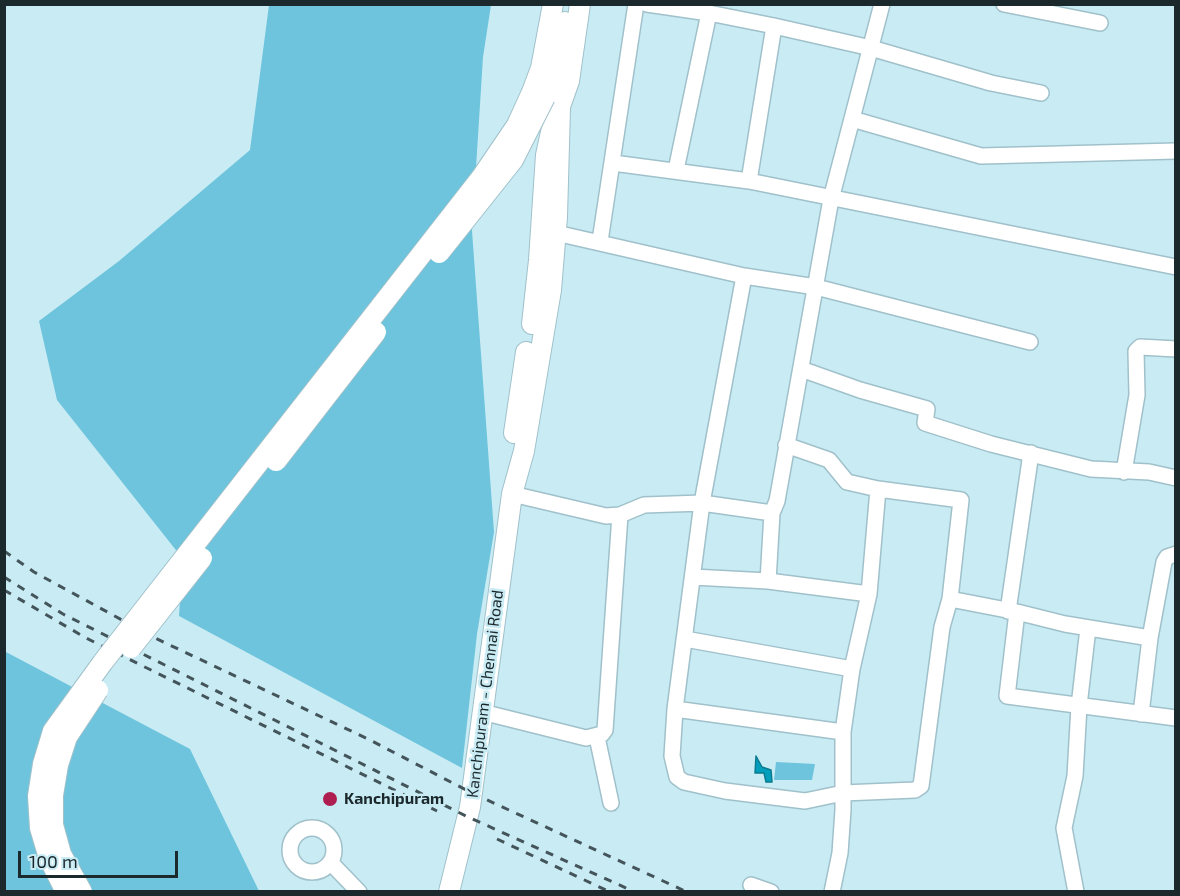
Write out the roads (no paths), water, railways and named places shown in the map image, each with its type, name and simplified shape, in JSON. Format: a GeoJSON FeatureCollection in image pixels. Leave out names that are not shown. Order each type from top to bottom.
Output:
{"type":"FeatureCollection","features":[{"type":"Feature","properties":{"kind":"main road"},"geometry":{"type":"LineString","coordinates":[[546,99],[541,68],[553,4]]}},
{"type":"Feature","properties":{"kind":"main road"},"geometry":{"type":"LineString","coordinates":[[82,891],[61,854],[53,825],[53,795],[58,765],[68,737],[108,676],[173,597],[384,322],[493,188],[530,131],[546,99],[557,66],[568,4]]}},
{"type":"Feature","properties":{"kind":"main road","name":"Kanchipuram - Chennai Road"},"geometry":{"type":"LineString","coordinates":[[512,494],[525,451],[551,290],[556,233],[546,99],[571,70],[580,4]]}},
{"type":"Feature","properties":{"kind":"main road"},"geometry":{"type":"LineString","coordinates":[[66,891],[50,858],[40,828],[38,796],[43,764],[53,731],[103,662],[481,178],[517,125],[546,99]]}},
{"type":"Feature","properties":{"kind":"main road","name":"Kanchipuram - Chennai Road"},"geometry":{"type":"LineString","coordinates":[[449,891],[470,807],[512,494],[512,448],[536,293],[546,155],[551,132],[546,99]]}},
{"type":"Feature","properties":{"kind":"street"},"geometry":{"type":"LineString","coordinates":[[600,241],[636,4]]}},
{"type":"Feature","properties":{"kind":"street"},"geometry":{"type":"LineString","coordinates":[[647,4],[774,26],[871,48],[991,82],[1041,93]]}},
{"type":"Feature","properties":{"kind":"street"},"geometry":{"type":"LineString","coordinates":[[768,581],[772,513],[777,501],[831,199],[882,4]]}},
{"type":"Feature","properties":{"kind":"street"},"geometry":{"type":"LineString","coordinates":[[1004,4],[1100,23]]}},
{"type":"Feature","properties":{"kind":"street"},"geometry":{"type":"LineString","coordinates":[[676,170],[709,13]]}},
{"type":"Feature","properties":{"kind":"street"},"geometry":{"type":"LineString","coordinates":[[749,181],[774,26]]}},
{"type":"Feature","properties":{"kind":"street"},"geometry":{"type":"LineString","coordinates":[[852,119],[981,156],[1176,151]]}},
{"type":"Feature","properties":{"kind":"street"},"geometry":{"type":"LineString","coordinates":[[613,164],[676,170],[749,181],[1176,267]]}},
{"type":"Feature","properties":{"kind":"street"},"geometry":{"type":"LineString","coordinates":[[556,233],[600,241],[744,276],[816,287],[1030,342]]}},
{"type":"Feature","properties":{"kind":"street"},"geometry":{"type":"LineString","coordinates":[[744,276],[702,503],[675,709],[673,767],[677,777],[684,782],[725,792],[805,801],[843,793],[915,790],[921,786],[942,627],[950,599],[961,500],[878,489],[847,482],[830,460],[786,445]]}},
{"type":"Feature","properties":{"kind":"street"},"geometry":{"type":"LineString","coordinates":[[1124,472],[1137,395],[1136,351],[1140,347],[1176,350]]}},
{"type":"Feature","properties":{"kind":"street"},"geometry":{"type":"LineString","coordinates":[[801,369],[860,390],[927,409],[925,423],[1091,469],[1149,472],[1176,478]]}},
{"type":"Feature","properties":{"kind":"street"},"geometry":{"type":"LineString","coordinates":[[1031,453],[1013,611],[1007,696],[1176,718]]}},
{"type":"Feature","properties":{"kind":"street"},"geometry":{"type":"LineString","coordinates":[[832,891],[840,853],[843,732],[852,669],[869,594],[878,489]]}},
{"type":"Feature","properties":{"kind":"street"},"geometry":{"type":"LineString","coordinates":[[512,494],[599,515],[620,515],[644,505],[702,503],[772,513]]}},
{"type":"Feature","properties":{"kind":"street"},"geometry":{"type":"LineString","coordinates":[[482,712],[586,738],[597,737],[605,730],[620,515]]}},
{"type":"Feature","properties":{"kind":"street"},"geometry":{"type":"LineString","coordinates":[[1141,714],[1150,639],[1164,562],[1167,557],[1176,554]]}},
{"type":"Feature","properties":{"kind":"street"},"geometry":{"type":"LineString","coordinates":[[693,577],[768,581],[869,594]]}},
{"type":"Feature","properties":{"kind":"street"},"geometry":{"type":"LineString","coordinates":[[950,599],[1150,639]]}},
{"type":"Feature","properties":{"kind":"street"},"geometry":{"type":"LineString","coordinates":[[1076,891],[1064,828],[1071,799],[1088,628]]}},
{"type":"Feature","properties":{"kind":"street"},"geometry":{"type":"LineString","coordinates":[[685,639],[852,669]]}},
{"type":"Feature","properties":{"kind":"street"},"geometry":{"type":"LineString","coordinates":[[675,709],[843,732]]}},
{"type":"Feature","properties":{"kind":"street"},"geometry":{"type":"LineString","coordinates":[[597,737],[611,803]]}},
{"type":"Feature","properties":{"kind":"street"},"geometry":{"type":"LineString","coordinates":[[351,891],[328,866],[359,891]]}},
{"type":"Feature","properties":{"kind":"street"},"geometry":{"type":"LineString","coordinates":[[751,885],[771,891]]}},
{"type":"Feature","properties":{"kind":"railway"},"geometry":{"type":"LineString","coordinates":[[4,551],[34,572],[155,638],[368,739],[472,793],[687,892]]}},
{"type":"Feature","properties":{"kind":"railway"},"geometry":{"type":"LineString","coordinates":[[4,577],[63,614],[468,817],[635,892]]}},
{"type":"Feature","properties":{"kind":"railway"},"geometry":{"type":"LineString","coordinates":[[4,590],[86,638],[437,811]]}},
{"type":"Feature","properties":{"kind":"railway"},"geometry":{"type":"LineString","coordinates":[[497,839],[610,892]]}},
{"type":"Feature","properties":{"kind":"place","name":"Kanchipuram"},"geometry":{"type":"Point","coordinates":[330,799]}}]}
